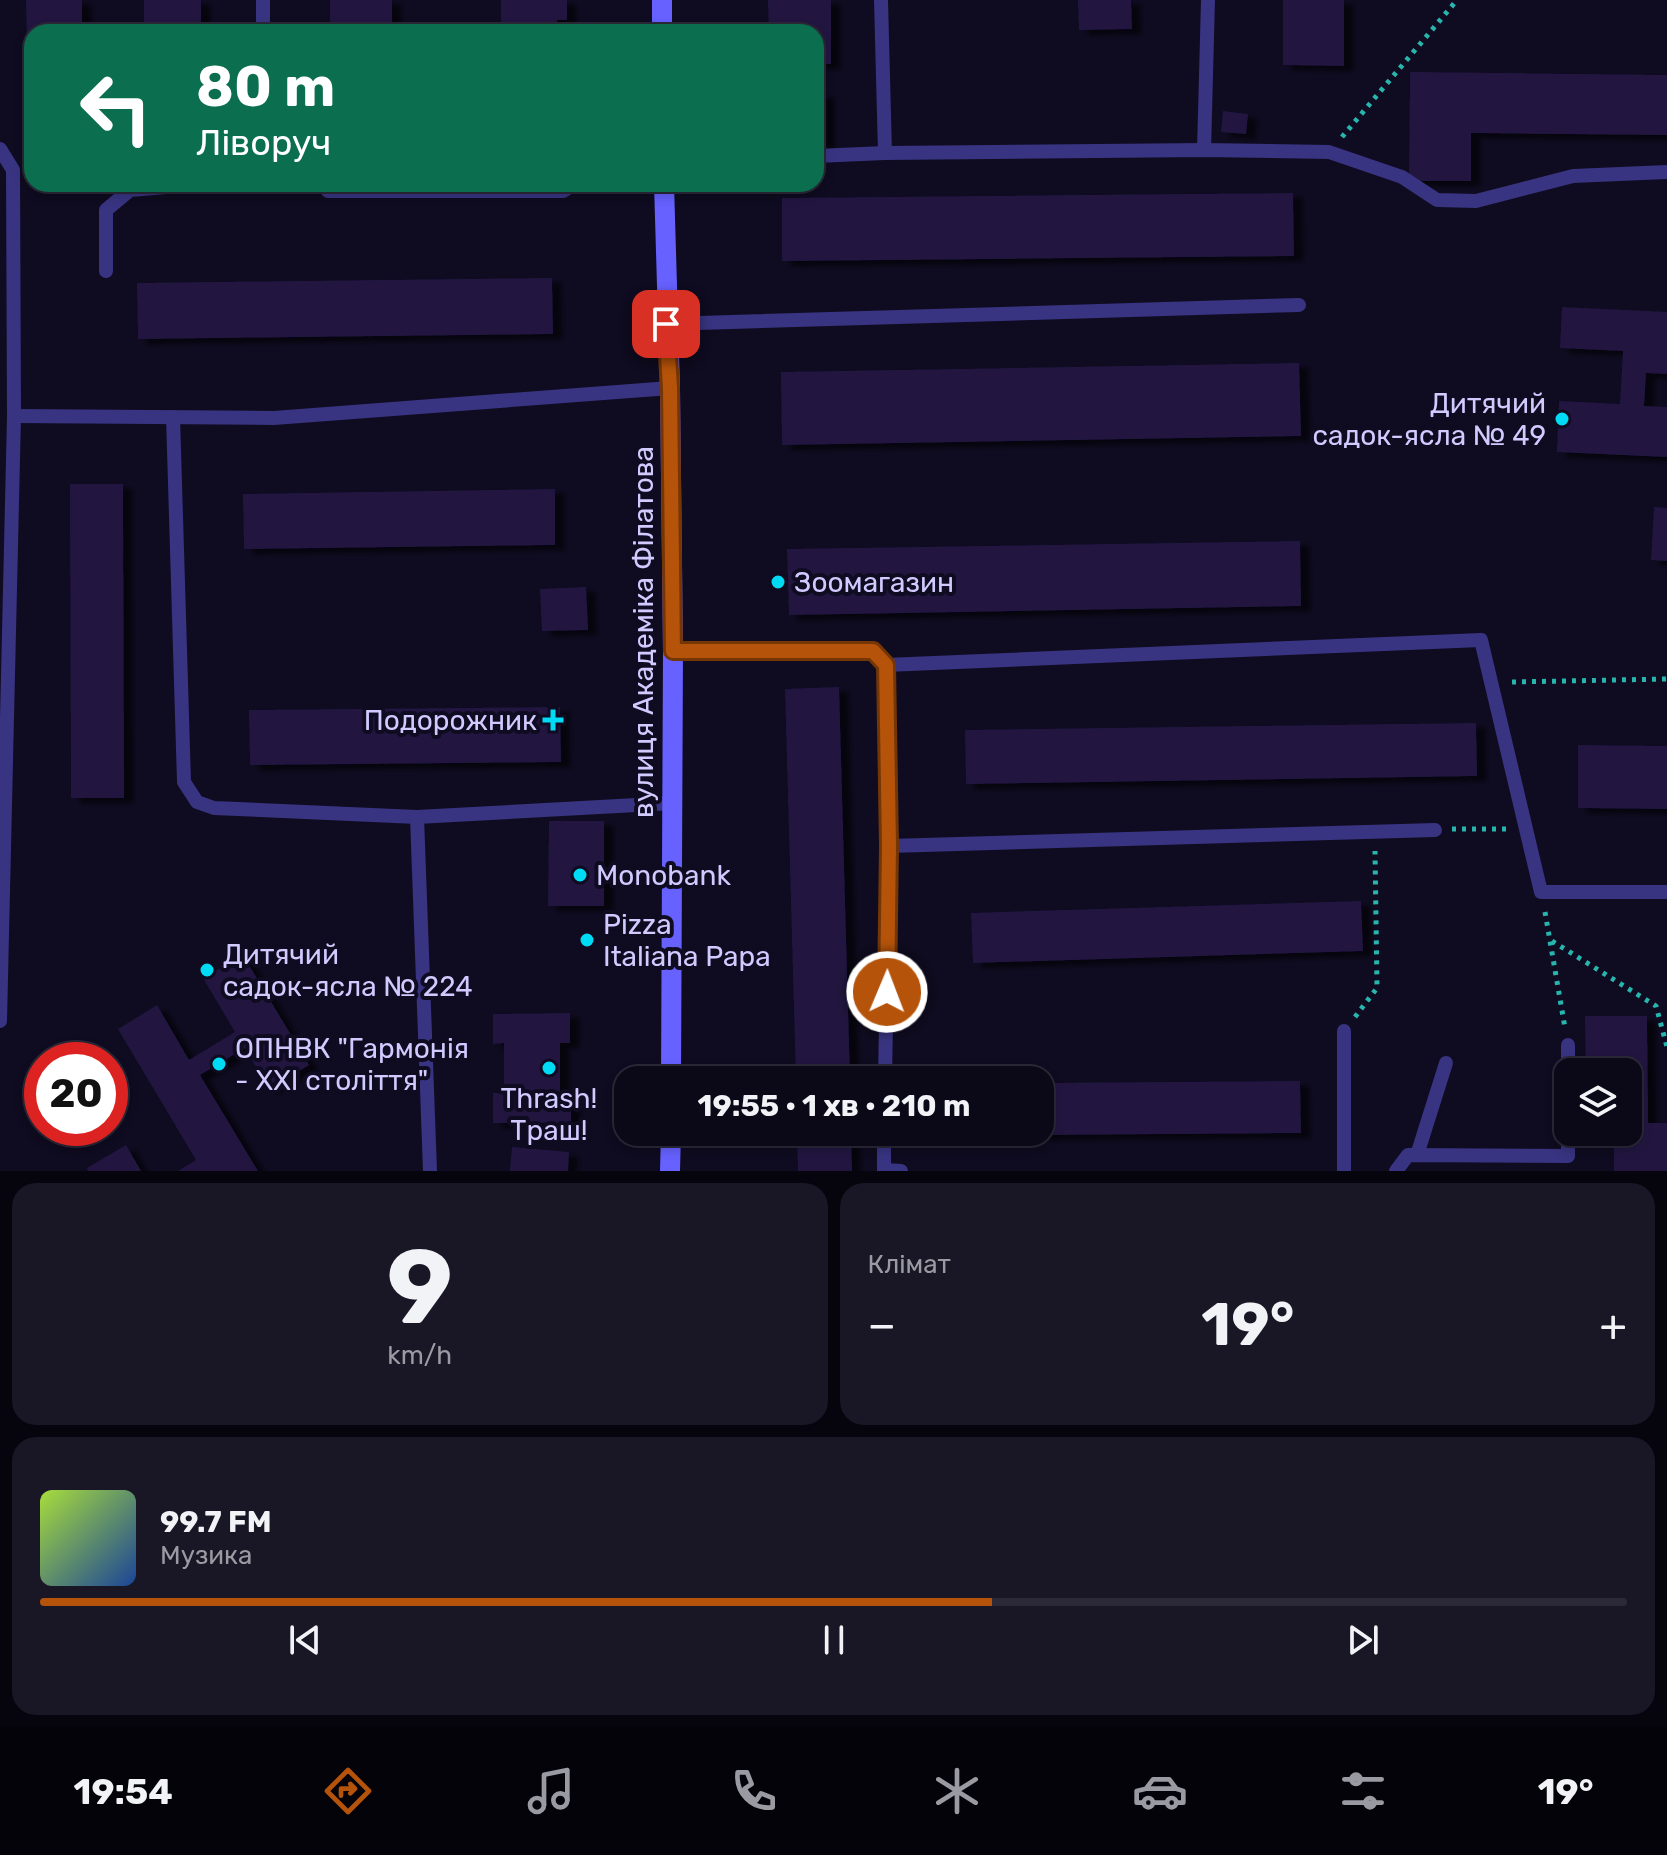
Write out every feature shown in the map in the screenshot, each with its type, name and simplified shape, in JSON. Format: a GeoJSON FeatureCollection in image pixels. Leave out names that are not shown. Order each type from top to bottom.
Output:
{"type":"FeatureCollection","features":[{"type":"Feature","properties":{"kind":"main road"},"geometry":{"type":"LineString","coordinates":[[662,0],[662,24]]}},
{"type":"Feature","properties":{"kind":"main road","name":"вулиця Академіка Філатова"},"geometry":{"type":"LineString","coordinates":[[664,192],[673,651],[671,1066]]}},
{"type":"Feature","properties":{"kind":"main road"},"geometry":{"type":"LineString","coordinates":[[670,1171],[671,1146]]}},
{"type":"Feature","properties":{"kind":"lane"},"geometry":{"type":"LineString","coordinates":[[263,0],[263,24]]}},
{"type":"Feature","properties":{"kind":"lane"},"geometry":{"type":"LineString","coordinates":[[881,0],[885,153]]}},
{"type":"Feature","properties":{"kind":"lane"},"geometry":{"type":"LineString","coordinates":[[1204,150],[1208,0]]}},
{"type":"Feature","properties":{"kind":"lane"},"geometry":{"type":"LineString","coordinates":[[0,149],[13,170],[7,359],[14,416],[0,1021]]}},
{"type":"Feature","properties":{"kind":"lane"},"geometry":{"type":"LineString","coordinates":[[824,156],[1204,150],[1329,152],[1402,177],[1437,200],[1476,201],[1573,176],[1667,172]]}},
{"type":"Feature","properties":{"kind":"lane"},"geometry":{"type":"LineString","coordinates":[[106,271],[106,210],[127,192]]}},
{"type":"Feature","properties":{"kind":"lane"},"geometry":{"type":"LineString","coordinates":[[666,324],[1299,305]]}},
{"type":"Feature","properties":{"kind":"lane"},"geometry":{"type":"LineString","coordinates":[[14,416],[274,418],[670,388]]}},
{"type":"Feature","properties":{"kind":"lane"},"geometry":{"type":"LineString","coordinates":[[173,417],[184,782],[197,802],[214,808],[417,817],[673,803]]}},
{"type":"Feature","properties":{"kind":"lane"},"geometry":{"type":"LineString","coordinates":[[886,665],[1481,640],[1541,892],[1667,892]]}},
{"type":"Feature","properties":{"kind":"lane"},"geometry":{"type":"LineString","coordinates":[[673,651],[873,651],[886,665],[889,846],[885,1066]]}},
{"type":"Feature","properties":{"kind":"lane"},"geometry":{"type":"LineString","coordinates":[[417,817],[430,1171]]}},
{"type":"Feature","properties":{"kind":"lane"},"geometry":{"type":"LineString","coordinates":[[889,846],[1435,830]]}},
{"type":"Feature","properties":{"kind":"lane"},"geometry":{"type":"LineString","coordinates":[[1344,1031],[1344,1171]]}},
{"type":"Feature","properties":{"kind":"lane"},"geometry":{"type":"LineString","coordinates":[[1568,1045],[1568,1058]]}},
{"type":"Feature","properties":{"kind":"lane"},"geometry":{"type":"LineString","coordinates":[[1417,1155],[1446,1063]]}},
{"type":"Feature","properties":{"kind":"lane"},"geometry":{"type":"LineString","coordinates":[[884,1146],[884,1170],[901,1171]]}},
{"type":"Feature","properties":{"kind":"lane"},"geometry":{"type":"LineString","coordinates":[[1396,1171],[1408,1155],[1568,1156],[1568,1146]]}},
{"type":"Feature","properties":{"kind":"path"},"geometry":{"type":"LineString","coordinates":[[1329,152],[1457,0]]}},
{"type":"Feature","properties":{"kind":"path"},"geometry":{"type":"LineString","coordinates":[[1490,683],[1667,679]]}},
{"type":"Feature","properties":{"kind":"path"},"geometry":{"type":"LineString","coordinates":[[1435,830],[1525,828]]}},
{"type":"Feature","properties":{"kind":"path"},"geometry":{"type":"LineString","coordinates":[[1344,1031],[1377,988],[1375,832]]}},
{"type":"Feature","properties":{"kind":"path"},"geometry":{"type":"LineString","coordinates":[[1541,892],[1568,1045]]}},
{"type":"Feature","properties":{"kind":"path"},"geometry":{"type":"LineString","coordinates":[[1552,941],[1656,1006],[1667,1047]]}},
{"type":"Feature","properties":{"kind":"building"},"geometry":{"type":"Polygon","coordinates":[[[26,0],[82,0],[82,24],[26,24],[26,0]]]}},
{"type":"Feature","properties":{"kind":"building"},"geometry":{"type":"Polygon","coordinates":[[[144,0],[201,0],[201,24],[144,24],[144,0]]]}},
{"type":"Feature","properties":{"kind":"building"},"geometry":{"type":"Polygon","coordinates":[[[330,0],[392,0],[392,24],[330,24],[330,0]]]}},
{"type":"Feature","properties":{"kind":"building"},"geometry":{"type":"Polygon","coordinates":[[[501,0],[567,0],[567,20],[557,20],[557,24],[501,22],[501,0]]]}},
{"type":"Feature","properties":{"kind":"building"},"geometry":{"type":"Polygon","coordinates":[[[768,0],[831,0],[831,64],[824,64],[824,24],[769,24],[768,0]]]}},
{"type":"Feature","properties":{"kind":"building"},"geometry":{"type":"Polygon","coordinates":[[[1078,0],[1131,0],[1132,29],[1079,30],[1078,0]]]}},
{"type":"Feature","properties":{"kind":"building"},"geometry":{"type":"Polygon","coordinates":[[[1283,0],[1344,0],[1344,66],[1283,65],[1283,0]]]}},
{"type":"Feature","properties":{"kind":"building"},"geometry":{"type":"Polygon","coordinates":[[[1410,72],[1667,75],[1667,135],[1471,133],[1471,181],[1409,181],[1410,72]]]}},
{"type":"Feature","properties":{"kind":"building"},"geometry":{"type":"Polygon","coordinates":[[[824,93],[825,93],[824,143],[824,93]]]}},
{"type":"Feature","properties":{"kind":"building"},"geometry":{"type":"Polygon","coordinates":[[[1223,111],[1248,114],[1246,134],[1221,132],[1223,111]]]}},
{"type":"Feature","properties":{"kind":"building"},"geometry":{"type":"Polygon","coordinates":[[[1293,193],[1294,256],[782,261],[782,198],[1293,193]]]}},
{"type":"Feature","properties":{"kind":"building"},"geometry":{"type":"Polygon","coordinates":[[[552,278],[553,334],[138,339],[137,283],[552,278]]]}},
{"type":"Feature","properties":{"kind":"building"},"geometry":{"type":"Polygon","coordinates":[[[1562,307],[1667,312],[1667,374],[1646,373],[1644,406],[1667,407],[1667,457],[1557,452],[1559,401],[1620,404],[1623,351],[1560,348],[1562,307]]]}},
{"type":"Feature","properties":{"kind":"building"},"geometry":{"type":"Polygon","coordinates":[[[1299,363],[1301,436],[782,445],[781,372],[1299,363]]]}},
{"type":"Feature","properties":{"kind":"building"},"geometry":{"type":"Polygon","coordinates":[[[70,484],[123,484],[124,798],[71,798],[70,484]]]}},
{"type":"Feature","properties":{"kind":"building"},"geometry":{"type":"Polygon","coordinates":[[[555,489],[555,545],[244,549],[243,494],[555,489]]]}},
{"type":"Feature","properties":{"kind":"building"},"geometry":{"type":"Polygon","coordinates":[[[1654,507],[1667,508],[1667,561],[1651,560],[1654,507]]]}},
{"type":"Feature","properties":{"kind":"building"},"geometry":{"type":"Polygon","coordinates":[[[1300,541],[1301,606],[789,615],[787,549],[1300,541]]]}},
{"type":"Feature","properties":{"kind":"building"},"geometry":{"type":"Polygon","coordinates":[[[586,587],[588,630],[542,631],[540,589],[586,587]]]}},
{"type":"Feature","properties":{"kind":"building"},"geometry":{"type":"Polygon","coordinates":[[[839,687],[850,1066],[796,1066],[785,689],[839,687]]]}},
{"type":"Feature","properties":{"kind":"building"},"geometry":{"type":"Polygon","coordinates":[[[560,707],[561,762],[250,765],[249,710],[560,707]]]}},
{"type":"Feature","properties":{"kind":"building"},"geometry":{"type":"Polygon","coordinates":[[[1476,723],[1477,776],[966,784],[965,730],[1476,723]]]}},
{"type":"Feature","properties":{"kind":"building"},"geometry":{"type":"Polygon","coordinates":[[[1578,745],[1667,746],[1667,809],[1578,808],[1578,745]]]}},
{"type":"Feature","properties":{"kind":"building"},"geometry":{"type":"Polygon","coordinates":[[[549,821],[604,821],[604,906],[548,906],[549,821]]]}},
{"type":"Feature","properties":{"kind":"building"},"geometry":{"type":"Polygon","coordinates":[[[1361,901],[1363,951],[973,963],[971,913],[1361,901]]]}},
{"type":"Feature","properties":{"kind":"building"},"geometry":{"type":"Polygon","coordinates":[[[243,955],[309,1065],[269,1089],[245,1048],[200,1075],[258,1171],[178,1171],[196,1160],[118,1029],[157,1005],[189,1060],[235,1032],[203,978],[243,955]]]}},
{"type":"Feature","properties":{"kind":"building"},"geometry":{"type":"Polygon","coordinates":[[[570,1013],[570,1043],[560,1043],[560,1095],[571,1095],[571,1123],[493,1123],[493,1093],[504,1093],[504,1043],[493,1044],[493,1014],[570,1013]]]}},
{"type":"Feature","properties":{"kind":"building"},"geometry":{"type":"Polygon","coordinates":[[[1585,1016],[1647,1016],[1648,1123],[1667,1123],[1667,1171],[1614,1171],[1614,1146],[1642,1146],[1642,1058],[1586,1058],[1585,1016]]]}},
{"type":"Feature","properties":{"kind":"building"},"geometry":{"type":"Polygon","coordinates":[[[1300,1081],[1301,1133],[1054,1135],[1054,1083],[1300,1081]]]}},
{"type":"Feature","properties":{"kind":"building"},"geometry":{"type":"Polygon","coordinates":[[[127,1146],[141,1171],[88,1171],[87,1168],[127,1146]]]}},
{"type":"Feature","properties":{"kind":"building"},"geometry":{"type":"Polygon","coordinates":[[[797,1146],[851,1146],[852,1171],[798,1171],[797,1146]]]}},
{"type":"Feature","properties":{"kind":"building"},"geometry":{"type":"Polygon","coordinates":[[[512,1147],[569,1152],[568,1171],[510,1171],[512,1147]]]}},
{"type":"Feature","properties":{"kind":"place","name":"Дитячий садок-ясла № 49"},"geometry":{"type":"Point","coordinates":[1562,419]}},
{"type":"Feature","properties":{"kind":"place","name":"Зоомагазин"},"geometry":{"type":"Point","coordinates":[778,582]}},
{"type":"Feature","properties":{"kind":"place","name":"Подорожник"},"geometry":{"type":"Point","coordinates":[553,720]}},
{"type":"Feature","properties":{"kind":"place","name":"Monobank"},"geometry":{"type":"Point","coordinates":[580,875]}},
{"type":"Feature","properties":{"kind":"place","name":"Pizza Italiana Papa"},"geometry":{"type":"Point","coordinates":[587,940]}},
{"type":"Feature","properties":{"kind":"place","name":"Дитячий садок-ясла № 224"},"geometry":{"type":"Point","coordinates":[207,970]}},
{"type":"Feature","properties":{"kind":"place","name":"ОПНВК \"Гармонія - ХХІ століття\""},"geometry":{"type":"Point","coordinates":[219,1064]}},
{"type":"Feature","properties":{"kind":"place","name":"Thrash! Траш!"},"geometry":{"type":"Point","coordinates":[549,1068]}},
{"type":"Feature","properties":{"kind":"route"},"geometry":{"type":"LineString","coordinates":[[666,324],[670,388],[673,651],[873,651],[886,665],[889,846],[887,992]]}}]}
